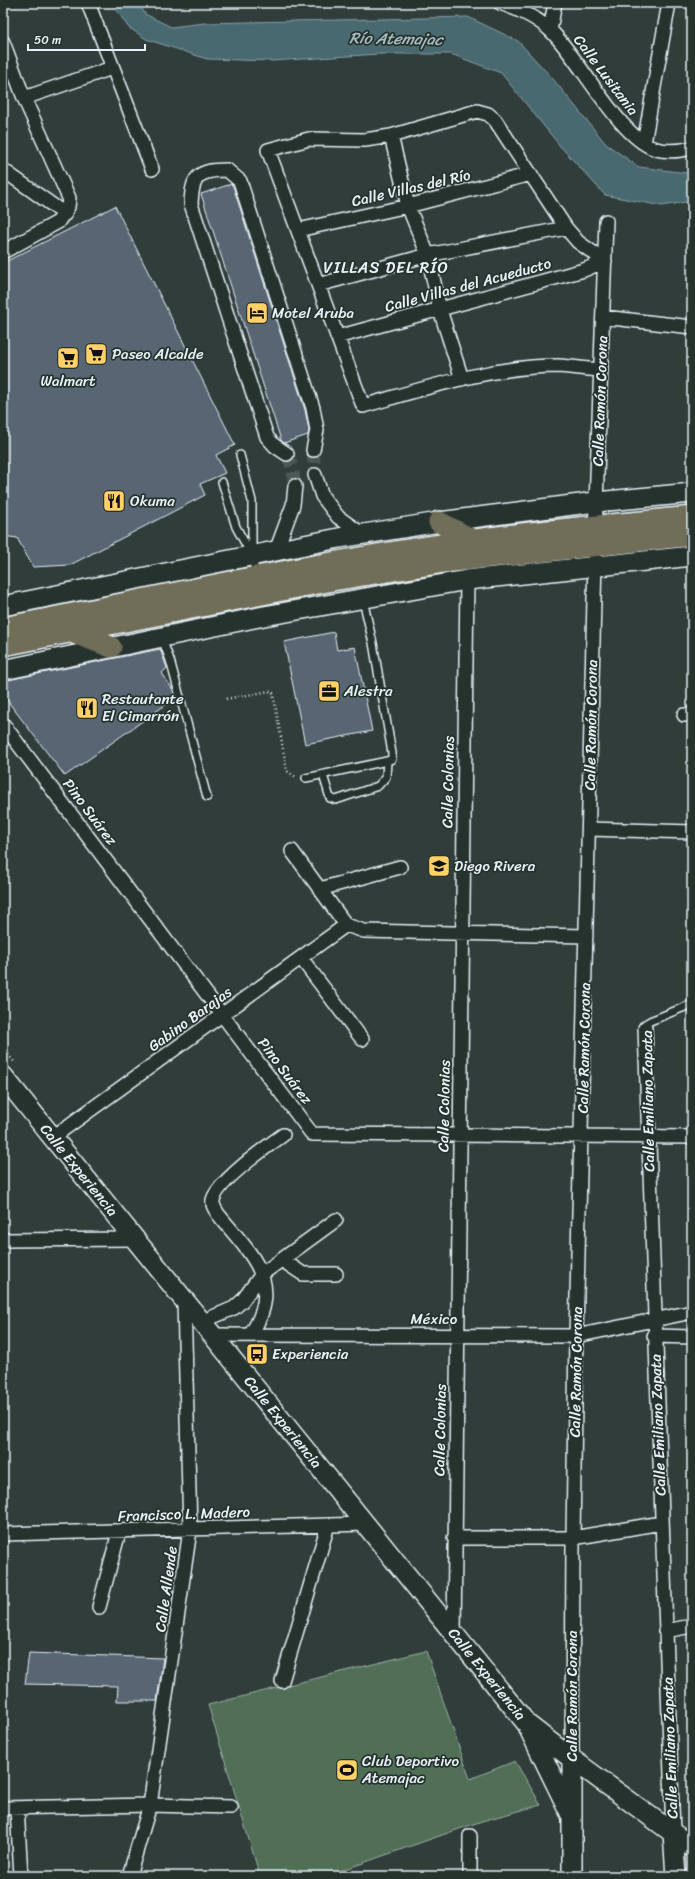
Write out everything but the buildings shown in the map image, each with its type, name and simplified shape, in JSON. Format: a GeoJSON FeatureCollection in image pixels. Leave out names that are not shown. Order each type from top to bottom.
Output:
{"type":"FeatureCollection","features":[{"type":"Feature","properties":{"kind":"main road"},"geometry":{"type":"LineString","coordinates":[[3,645],[333,580],[444,562],[692,517]]}},
{"type":"Feature","properties":{"kind":"main road"},"geometry":{"type":"LineString","coordinates":[[439,522],[473,540]]}},
{"type":"Feature","properties":{"kind":"main road"},"geometry":{"type":"LineString","coordinates":[[3,628],[260,595],[473,540],[595,535],[692,535]]}},
{"type":"Feature","properties":{"kind":"main road"},"geometry":{"type":"LineString","coordinates":[[71,632],[111,647]]}},
{"type":"Feature","properties":{"kind":"street"},"geometry":{"type":"LineString","coordinates":[[88,3],[152,169]]}},
{"type":"Feature","properties":{"kind":"street","name":"Calle Lusitania"},"geometry":{"type":"LineString","coordinates":[[500,3],[530,17],[550,30],[568,49],[618,119],[631,134],[644,143],[655,148],[669,151],[692,148]]}},
{"type":"Feature","properties":{"kind":"street"},"geometry":{"type":"LineString","coordinates":[[550,30],[555,3]]}},
{"type":"Feature","properties":{"kind":"street"},"geometry":{"type":"LineString","coordinates":[[644,143],[669,3]]}},
{"type":"Feature","properties":{"kind":"street"},"geometry":{"type":"LineString","coordinates":[[3,42],[24,98],[69,198],[68,207],[65,214],[58,222],[3,252]]}},
{"type":"Feature","properties":{"kind":"street"},"geometry":{"type":"LineString","coordinates":[[24,98],[112,68]]}},
{"type":"Feature","properties":{"kind":"street"},"geometry":{"type":"LineString","coordinates":[[601,370],[558,366],[513,370],[462,379],[363,406],[268,150],[308,139],[365,140],[391,136],[477,111],[488,114],[495,120],[566,228],[578,242],[604,261]]}},
{"type":"Feature","properties":{"kind":"street"},"geometry":{"type":"LineString","coordinates":[[391,136],[408,206],[428,255],[440,310],[462,379]]}},
{"type":"Feature","properties":{"kind":"street"},"geometry":{"type":"LineString","coordinates":[[3,170],[65,214]]}},
{"type":"Feature","properties":{"kind":"street"},"geometry":{"type":"LineString","coordinates":[[287,454],[275,446],[268,437],[191,204],[192,186],[200,175],[213,170],[227,170],[240,181],[313,408],[317,430],[313,450]]}},
{"type":"Feature","properties":{"kind":"street","name":"Calle Villas del Río"},"geometry":{"type":"LineString","coordinates":[[298,230],[408,206],[531,174]]}},
{"type":"Feature","properties":{"kind":"street","name":"Calle Ramón Corona"},"geometry":{"type":"LineString","coordinates":[[572,1876],[573,1538],[576,1336],[582,1136],[595,535],[606,221]]}},
{"type":"Feature","properties":{"kind":"street"},"geometry":{"type":"LineString","coordinates":[[318,285],[428,255],[566,228]]}},
{"type":"Feature","properties":{"kind":"street","name":"Calle Villas del Acueducto"},"geometry":{"type":"LineString","coordinates":[[337,337],[584,270],[604,261]]}},
{"type":"Feature","properties":{"kind":"street"},"geometry":{"type":"LineString","coordinates":[[603,317],[692,327]]}},
{"type":"Feature","properties":{"kind":"street"},"geometry":{"type":"LineString","coordinates":[[315,475],[322,496],[338,517],[362,534]]}},
{"type":"Feature","properties":{"kind":"street"},"geometry":{"type":"LineString","coordinates":[[276,551],[293,505],[295,486]]}},
{"type":"Feature","properties":{"kind":"street"},"geometry":{"type":"LineString","coordinates":[[3,606],[362,534],[439,522],[596,502],[692,493]]}},
{"type":"Feature","properties":{"kind":"street"},"geometry":{"type":"LineString","coordinates":[[3,670],[161,637],[260,595],[363,598],[466,580],[692,556]]}},
{"type":"Feature","properties":{"kind":"street","name":"Calle Colonias"},"geometry":{"type":"LineString","coordinates":[[454,1633],[466,580]]}},
{"type":"Feature","properties":{"kind":"street","name":"Pino Suárez"},"geometry":{"type":"LineString","coordinates":[[3,724],[312,1134],[692,1137]]}},
{"type":"Feature","properties":{"kind":"street"},"geometry":{"type":"LineString","coordinates":[[589,829],[692,832]]}},
{"type":"Feature","properties":{"kind":"street"},"geometry":{"type":"LineString","coordinates":[[292,851],[346,926],[364,932],[586,936]]}},
{"type":"Feature","properties":{"kind":"street"},"geometry":{"type":"LineString","coordinates":[[320,890],[400,867]]}},
{"type":"Feature","properties":{"kind":"street","name":"Gabino Barajas"},"geometry":{"type":"LineString","coordinates":[[53,1138],[346,926]]}},
{"type":"Feature","properties":{"kind":"street"},"geometry":{"type":"LineString","coordinates":[[302,958],[362,1039]]}},
{"type":"Feature","properties":{"kind":"street","name":"Calle Emiliano Zapata"},"geometry":{"type":"LineString","coordinates":[[644,1028],[665,1631],[676,1876]]}},
{"type":"Feature","properties":{"kind":"street","name":"Calle Experiencia"},"geometry":{"type":"LineString","coordinates":[[3,1076],[184,1302],[366,1524],[527,1724],[692,1847]]}},
{"type":"Feature","properties":{"kind":"street"},"geometry":{"type":"LineString","coordinates":[[250,1335],[258,1323],[265,1304],[265,1287],[262,1274],[252,1257],[213,1207],[213,1201],[215,1195],[243,1164],[283,1135]]}},
{"type":"Feature","properties":{"kind":"street"},"geometry":{"type":"LineString","coordinates":[[206,1329],[242,1301],[262,1274],[336,1220]]}},
{"type":"Feature","properties":{"kind":"street"},"geometry":{"type":"LineString","coordinates":[[3,1240],[134,1239]]}},
{"type":"Feature","properties":{"kind":"street"},"geometry":{"type":"LineString","coordinates":[[282,1260],[303,1274],[336,1274]]}},
{"type":"Feature","properties":{"kind":"street","name":"Calle Allende"},"geometry":{"type":"LineString","coordinates":[[130,1876],[150,1805],[190,1530],[184,1302]]}},
{"type":"Feature","properties":{"kind":"street","name":"México"},"geometry":{"type":"LineString","coordinates":[[206,1329],[250,1335],[576,1336],[692,1312]]}},
{"type":"Feature","properties":{"kind":"street"},"geometry":{"type":"LineString","coordinates":[[654,1336],[692,1337]]}},
{"type":"Feature","properties":{"kind":"street"},"geometry":{"type":"LineString","coordinates":[[454,1538],[573,1538],[661,1523]]}},
{"type":"Feature","properties":{"kind":"street","name":"Francisco L. Madero"},"geometry":{"type":"LineString","coordinates":[[3,1534],[366,1524]]}},
{"type":"Feature","properties":{"kind":"street"},"geometry":{"type":"LineString","coordinates":[[282,1681],[328,1525]]}},
{"type":"Feature","properties":{"kind":"street"},"geometry":{"type":"LineString","coordinates":[[99,1607],[119,1532]]}},
{"type":"Feature","properties":{"kind":"street"},"geometry":{"type":"LineString","coordinates":[[665,1631],[692,1626]]}},
{"type":"Feature","properties":{"kind":"street"},"geometry":{"type":"LineString","coordinates":[[527,1724],[572,1816]]}},
{"type":"Feature","properties":{"kind":"street"},"geometry":{"type":"LineString","coordinates":[[3,1808],[150,1805],[231,1807]]}},
{"type":"Feature","properties":{"kind":"street"},"geometry":{"type":"LineString","coordinates":[[17,1808],[21,1876]]}},
{"type":"Feature","properties":{"kind":"street"},"geometry":{"type":"LineString","coordinates":[[470,1836],[470,1876]]}},
{"type":"Feature","properties":{"kind":"lane"},"geometry":{"type":"LineString","coordinates":[[240,455],[252,501],[252,556],[260,595]]}},
{"type":"Feature","properties":{"kind":"lane"},"geometry":{"type":"LineString","coordinates":[[222,482],[236,527],[252,556]]}},
{"type":"Feature","properties":{"kind":"lane"},"geometry":{"type":"LineString","coordinates":[[306,778],[388,762],[392,759],[373,643],[363,598]]}},
{"type":"Feature","properties":{"kind":"lane"},"geometry":{"type":"LineString","coordinates":[[161,637],[170,660],[208,798]]}},
{"type":"Feature","properties":{"kind":"lane"},"geometry":{"type":"LineString","coordinates":[[323,774],[330,798],[336,800],[378,786],[386,777],[388,762]]}},
{"type":"Feature","properties":{"kind":"lane","name":"Calle Emiliano Zapata"},"geometry":{"type":"LineString","coordinates":[[644,1028],[645,1024],[650,1021],[692,1004]]}},
{"type":"Feature","properties":{"kind":"path"},"geometry":{"type":"LineString","coordinates":[[226,699],[269,691],[273,693],[287,771],[295,776],[306,778]]}},
{"type":"Feature","properties":{"kind":"green space","name":"Club Deportivo Atemajac"},"geometry":{"type":"Polygon","coordinates":[[[426,1651],[470,1779],[515,1761],[541,1805],[482,1821],[326,1876],[260,1876],[208,1705],[426,1651]]]}},
{"type":"Feature","properties":{"kind":"water","name":"Río Atemajac"},"geometry":{"type":"Polygon","coordinates":[[[112,3],[139,3],[145,14],[171,27],[204,23],[468,17],[518,41],[553,79],[606,144],[639,167],[687,173],[692,172],[692,201],[662,206],[605,195],[560,146],[501,73],[451,54],[379,54],[272,61],[207,59],[146,39],[128,27],[112,3]]]}},
{"type":"Feature","properties":{"kind":"tunnel"},"geometry":{"type":"LineString","coordinates":[[313,450],[315,475]]}},
{"type":"Feature","properties":{"kind":"tunnel"},"geometry":{"type":"LineString","coordinates":[[287,454],[292,466],[295,486]]}},
{"type":"Feature","properties":{"kind":"place","name":"Motel Aruba"},"geometry":{"type":"Point","coordinates":[257,313]}},
{"type":"Feature","properties":{"kind":"place","name":"Paseo Alcalde"},"geometry":{"type":"Point","coordinates":[96,354]}},
{"type":"Feature","properties":{"kind":"place","name":"Walmart"},"geometry":{"type":"Point","coordinates":[68,358]}},
{"type":"Feature","properties":{"kind":"place","name":"Okuma"},"geometry":{"type":"Point","coordinates":[114,501]}},
{"type":"Feature","properties":{"kind":"place","name":"Alestra"},"geometry":{"type":"Point","coordinates":[329,691]}},
{"type":"Feature","properties":{"kind":"place","name":"Restautante El Cimarrón"},"geometry":{"type":"Point","coordinates":[87,708]}},
{"type":"Feature","properties":{"kind":"place","name":"Diego Rivera"},"geometry":{"type":"Point","coordinates":[439,866]}},
{"type":"Feature","properties":{"kind":"place","name":"Experiencia"},"geometry":{"type":"Point","coordinates":[257,1354]}},
{"type":"Feature","properties":{"kind":"place","name":"Club Deportivo Atemajac"},"geometry":{"type":"Point","coordinates":[347,1770]}},
{"type":"Feature","properties":{"kind":"district","name":"VILLAS DEL RÍO"},"geometry":{"type":"Point","coordinates":[386,267]}}]}
